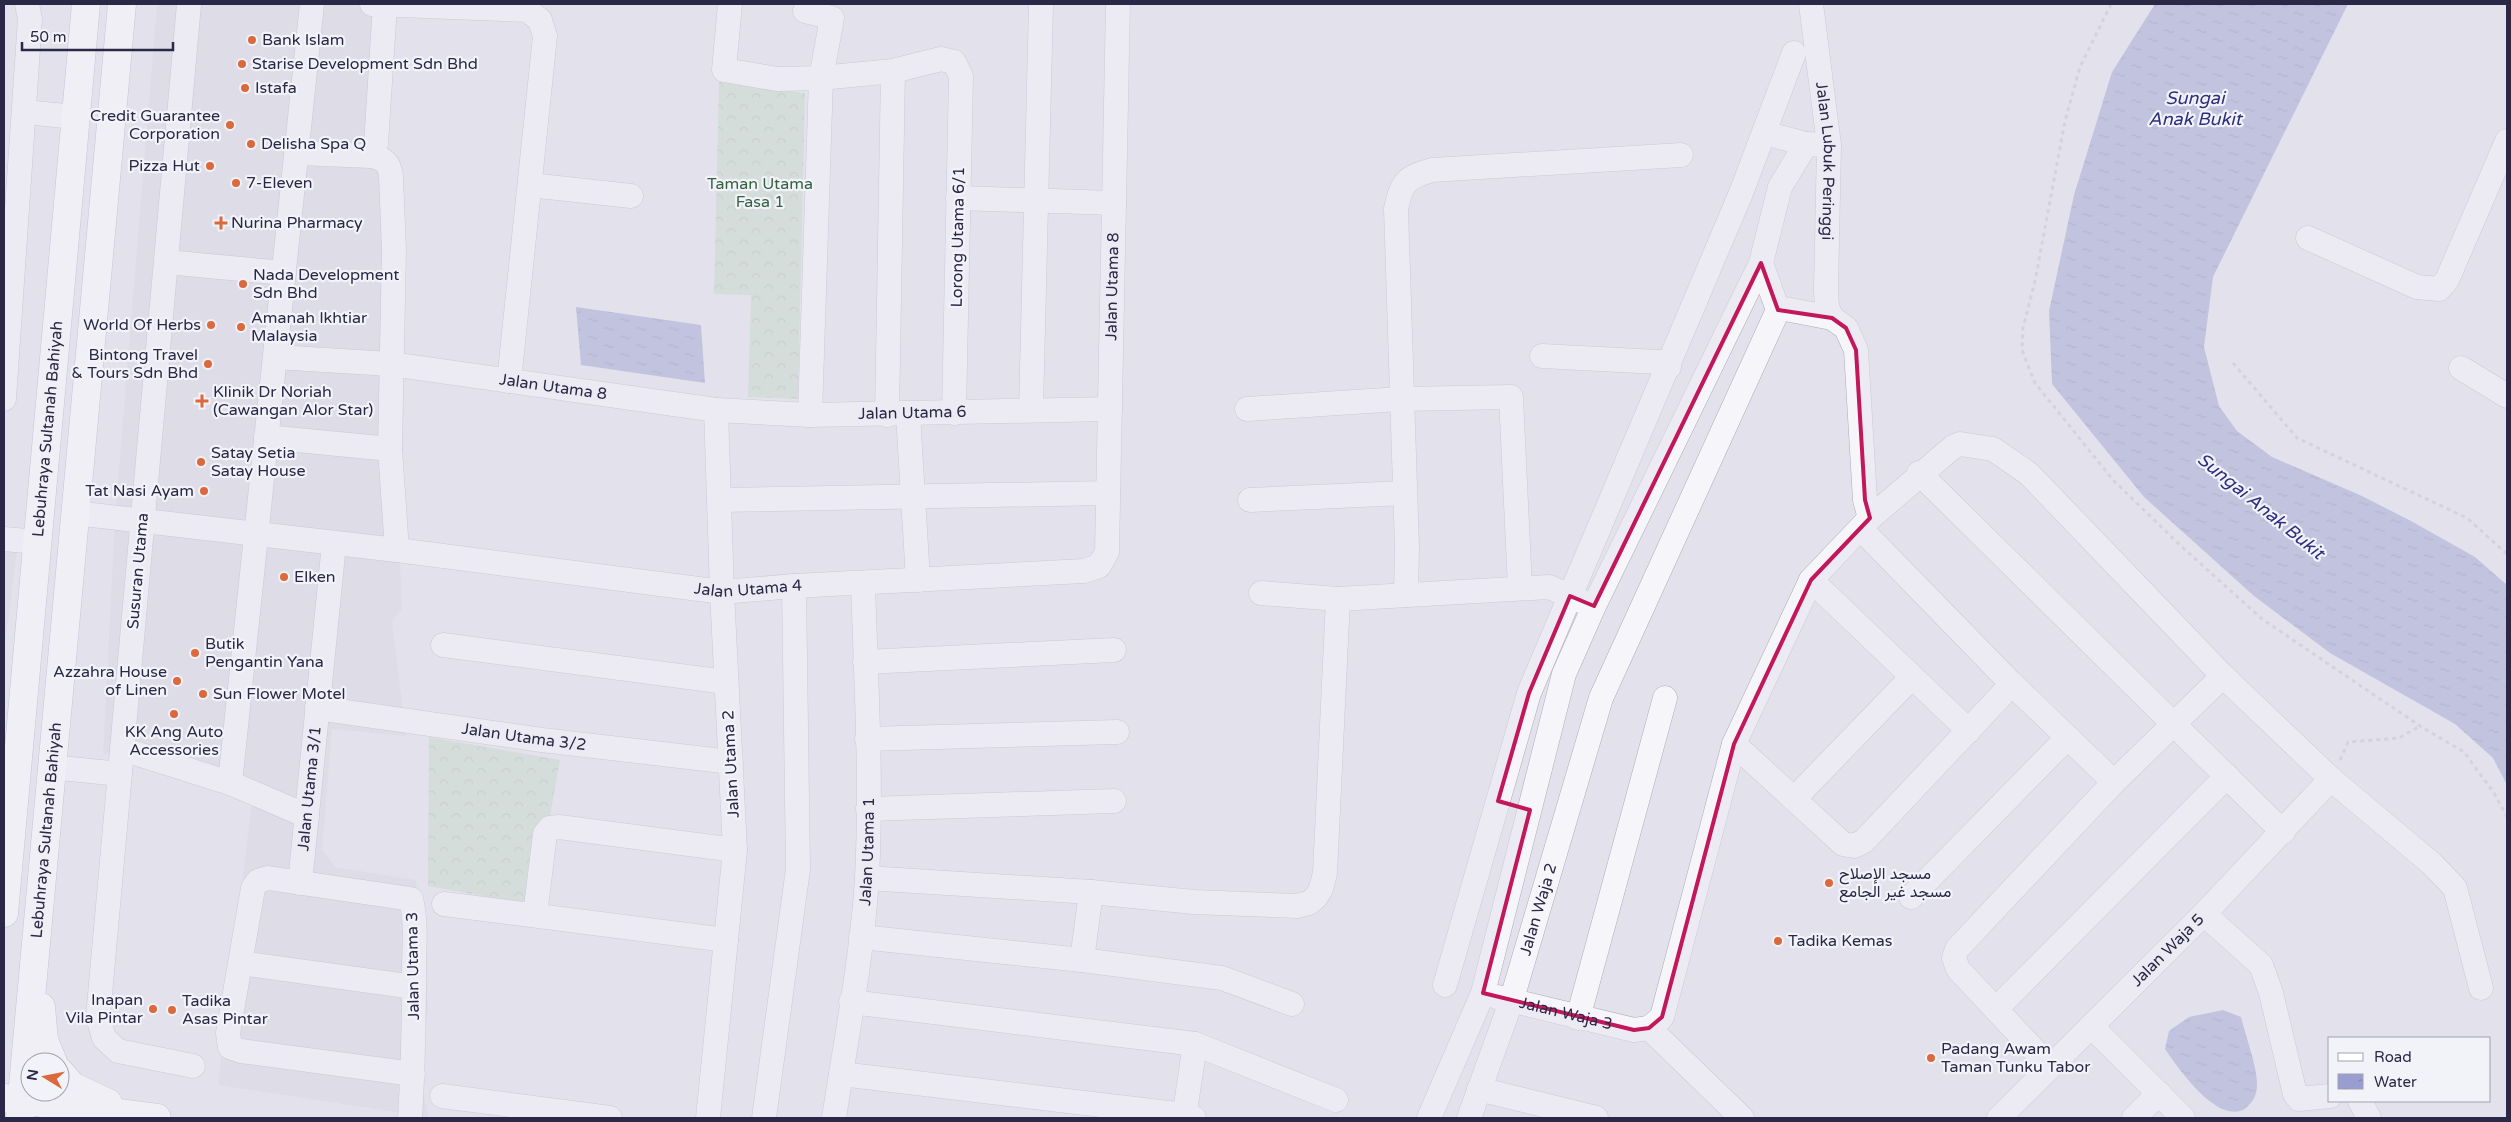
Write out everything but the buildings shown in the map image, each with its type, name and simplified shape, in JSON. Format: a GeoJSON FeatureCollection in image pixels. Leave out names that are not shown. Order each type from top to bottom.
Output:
{"type":"FeatureCollection","features":[{"type":"Feature","properties":{"kind":"main road","name":"Lebuhraya Sultanah Bahiyah"},"geometry":{"type":"LineString","coordinates":[[4,913],[86,4]]}},
{"type":"Feature","properties":{"kind":"main road","name":"Lebuhraya Sultanah Bahiyah"},"geometry":{"type":"LineString","coordinates":[[15,1105],[33,969],[122,4]]}},
{"type":"Feature","properties":{"kind":"main road"},"geometry":{"type":"LineString","coordinates":[[33,969],[39,991],[44,1040],[49,1052]]}},
{"type":"Feature","properties":{"kind":"main road"},"geometry":{"type":"LineString","coordinates":[[70,1084],[144,1116]]}},
{"type":"Feature","properties":{"kind":"main road"},"geometry":{"type":"LineString","coordinates":[[15,1105],[144,1116]]}},
{"type":"Feature","properties":{"kind":"street"},"geometry":{"type":"LineString","coordinates":[[4,399],[30,19],[27,4]]}},
{"type":"Feature","properties":{"kind":"street","name":"Susuran Utama"},"geometry":{"type":"LineString","coordinates":[[189,4],[98,1017],[104,1038],[118,1051],[192,1066]]}},
{"type":"Feature","properties":{"kind":"street"},"geometry":{"type":"LineString","coordinates":[[230,783],[312,4]]}},
{"type":"Feature","properties":{"kind":"street"},"geometry":{"type":"LineString","coordinates":[[372,156],[376,144],[378,4],[527,10],[540,20],[545,36],[509,381]]}},
{"type":"Feature","properties":{"kind":"street"},"geometry":{"type":"LineString","coordinates":[[730,4],[724,70],[777,79],[821,78],[893,71],[898,414],[913,498],[918,580]]}},
{"type":"Feature","properties":{"kind":"street"},"geometry":{"type":"LineString","coordinates":[[1031,410],[1034,199],[1041,4]]}},
{"type":"Feature","properties":{"kind":"street","name":"Jalan Utama 8"},"geometry":{"type":"LineString","coordinates":[[1099,566],[1107,552],[1118,4]]}},
{"type":"Feature","properties":{"kind":"street","name":"Jalan Lubuk Peringgi"},"geometry":{"type":"LineString","coordinates":[[1811,4],[1829,145],[1826,290],[1827,307],[1832,318]]}},
{"type":"Feature","properties":{"kind":"street"},"geometry":{"type":"LineString","coordinates":[[805,11],[832,18],[821,78],[810,415]]}},
{"type":"Feature","properties":{"kind":"street"},"geometry":{"type":"LineString","coordinates":[[1445,985],[1529,693],[1669,367],[1764,133],[1794,53]]}},
{"type":"Feature","properties":{"kind":"street","name":"Lorong Utama 6/1"},"geometry":{"type":"LineString","coordinates":[[893,71],[941,59],[954,62],[961,76],[954,413]]}},
{"type":"Feature","properties":{"kind":"street"},"geometry":{"type":"LineString","coordinates":[[24,112],[76,116]]}},
{"type":"Feature","properties":{"kind":"street"},"geometry":{"type":"LineString","coordinates":[[1764,133],[1806,144],[1829,145]]}},
{"type":"Feature","properties":{"kind":"street"},"geometry":{"type":"LineString","coordinates":[[2308,238],[2417,288],[2439,290],[2447,280],[2507,141]]}},
{"type":"Feature","properties":{"kind":"street"},"geometry":{"type":"LineString","coordinates":[[1429,1118],[1483,993],[1564,674],[1594,606],[1761,263],[1780,187],[1806,144]]}},
{"type":"Feature","properties":{"kind":"street"},"geometry":{"type":"LineString","coordinates":[[297,154],[372,156],[383,159],[390,165],[394,250],[390,449],[397,550]]}},
{"type":"Feature","properties":{"kind":"street"},"geometry":{"type":"LineString","coordinates":[[1406,595],[1407,548],[1400,399],[1396,209],[1400,190],[1407,179],[1432,170],[1681,155]]}},
{"type":"Feature","properties":{"kind":"street"},"geometry":{"type":"LineString","coordinates":[[530,185],[631,196]]}},
{"type":"Feature","properties":{"kind":"street"},"geometry":{"type":"LineString","coordinates":[[958,198],[1114,203]]}},
{"type":"Feature","properties":{"kind":"street"},"geometry":{"type":"LineString","coordinates":[[166,262],[284,273]]}},
{"type":"Feature","properties":{"kind":"street"},"geometry":{"type":"LineString","coordinates":[[1761,263],[1778,310],[1832,318],[1846,328],[1856,350],[1866,523],[2012,684],[2066,738],[2114,782]]}},
{"type":"Feature","properties":{"kind":"street","name":"Jalan Waja 2"},"geometry":{"type":"LineString","coordinates":[[1469,1118],[1511,1002],[1601,698],[1778,310]]}},
{"type":"Feature","properties":{"kind":"street","name":"Jalan Utama 8"},"geometry":{"type":"LineString","coordinates":[[275,356],[391,364],[716,410]]}},
{"type":"Feature","properties":{"kind":"street"},"geometry":{"type":"LineString","coordinates":[[1542,356],[1658,362],[1669,367]]}},
{"type":"Feature","properties":{"kind":"street"},"geometry":{"type":"LineString","coordinates":[[2461,368],[2507,396]]}},
{"type":"Feature","properties":{"kind":"street"},"geometry":{"type":"LineString","coordinates":[[1247,409],[1400,399],[1511,397],[1520,588]]}},
{"type":"Feature","properties":{"kind":"street","name":"Jalan Utama 6"},"geometry":{"type":"LineString","coordinates":[[716,410],[810,415],[1110,408]]}},
{"type":"Feature","properties":{"kind":"street","name":"Jalan Utama 2"},"geometry":{"type":"LineString","coordinates":[[708,1118],[735,850],[722,592],[716,410]]}},
{"type":"Feature","properties":{"kind":"street"},"geometry":{"type":"LineString","coordinates":[[266,437],[390,449]]}},
{"type":"Feature","properties":{"kind":"street"},"geometry":{"type":"LineString","coordinates":[[1742,1118],[1649,1028],[1662,1017],[1734,744],[1811,580],[1866,523],[1919,474],[1953,447],[1960,444],[1993,449],[2029,474],[2223,676],[2332,779],[2432,864],[2455,888],[2481,988]]}},
{"type":"Feature","properties":{"kind":"street"},"geometry":{"type":"LineString","coordinates":[[1919,474],[2283,832]]}},
{"type":"Feature","properties":{"kind":"street"},"geometry":{"type":"LineString","coordinates":[[719,500],[1108,493]]}},
{"type":"Feature","properties":{"kind":"street"},"geometry":{"type":"LineString","coordinates":[[1250,500],[1404,493]]}},
{"type":"Feature","properties":{"kind":"street","name":"Jalan Utama 4"},"geometry":{"type":"LineString","coordinates":[[74,513],[397,550],[722,592],[794,586],[1084,571],[1099,566]]}},
{"type":"Feature","properties":{"kind":"street"},"geometry":{"type":"LineString","coordinates":[[4,539],[38,542]]}},
{"type":"Feature","properties":{"kind":"street","name":"Jalan Utama 3/1"},"geometry":{"type":"LineString","coordinates":[[300,883],[334,544]]}},
{"type":"Feature","properties":{"kind":"street"},"geometry":{"type":"LineString","coordinates":[[1811,580],[1969,731]]}},
{"type":"Feature","properties":{"kind":"street","name":"Jalan Utama 1"},"geometry":{"type":"LineString","coordinates":[[834,1118],[861,937],[867,878],[868,809],[863,583]]}},
{"type":"Feature","properties":{"kind":"street"},"geometry":{"type":"LineString","coordinates":[[764,1118],[798,869],[794,586]]}},
{"type":"Feature","properties":{"kind":"street"},"geometry":{"type":"LineString","coordinates":[[1261,594],[1338,599],[1549,587],[1594,606]]}},
{"type":"Feature","properties":{"kind":"street"},"geometry":{"type":"LineString","coordinates":[[867,878],[1091,892],[1194,902],[1297,906],[1309,903],[1321,889],[1328,846],[1338,599]]}},
{"type":"Feature","properties":{"kind":"street"},"geometry":{"type":"LineString","coordinates":[[443,645],[726,682]]}},
{"type":"Feature","properties":{"kind":"street"},"geometry":{"type":"LineString","coordinates":[[865,662],[1114,650]]}},
{"type":"Feature","properties":{"kind":"street"},"geometry":{"type":"LineString","coordinates":[[2050,1067],[1958,969],[1954,958],[1957,948],[2114,782],[2223,676]]}},
{"type":"Feature","properties":{"kind":"street"},"geometry":{"type":"LineString","coordinates":[[1794,799],[1912,677]]}},
{"type":"Feature","properties":{"kind":"street"},"geometry":{"type":"LineString","coordinates":[[1734,744],[1843,844],[1854,846],[1864,841],[2012,684]]}},
{"type":"Feature","properties":{"kind":"street"},"geometry":{"type":"LineString","coordinates":[[1578,1018],[1665,698]]}},
{"type":"Feature","properties":{"kind":"street","name":"Jalan Utama 3/2"},"geometry":{"type":"LineString","coordinates":[[317,708],[542,740],[730,762]]}},
{"type":"Feature","properties":{"kind":"street"},"geometry":{"type":"LineString","coordinates":[[867,739],[1118,732]]}},
{"type":"Feature","properties":{"kind":"street"},"geometry":{"type":"LineString","coordinates":[[1911,897],[2066,738]]}},
{"type":"Feature","properties":{"kind":"street"},"geometry":{"type":"LineString","coordinates":[[122,749],[230,783],[307,816]]}},
{"type":"Feature","properties":{"kind":"street"},"geometry":{"type":"LineString","coordinates":[[51,768],[120,774]]}},
{"type":"Feature","properties":{"kind":"street"},"geometry":{"type":"LineString","coordinates":[[1996,1009],[2227,776]]}},
{"type":"Feature","properties":{"kind":"street","name":"Jalan Waja 5"},"geometry":{"type":"LineString","coordinates":[[2000,1118],[2204,914],[2332,779]]}},
{"type":"Feature","properties":{"kind":"street"},"geometry":{"type":"LineString","coordinates":[[868,809],[1114,801]]}},
{"type":"Feature","properties":{"kind":"street"},"geometry":{"type":"LineString","coordinates":[[1498,801],[1530,810]]}},
{"type":"Feature","properties":{"kind":"street"},"geometry":{"type":"LineString","coordinates":[[535,915],[545,834],[550,828],[559,827],[735,850]]}},
{"type":"Feature","properties":{"kind":"street","name":"Jalan Utama 3"},"geometry":{"type":"LineString","coordinates":[[241,962],[253,888],[258,881],[268,878],[411,900],[414,912],[414,987],[413,1074],[410,1118]]}},
{"type":"Feature","properties":{"kind":"street"},"geometry":{"type":"LineString","coordinates":[[1082,960],[1091,892]]}},
{"type":"Feature","properties":{"kind":"street","name":"Jalan Utama 3"},"geometry":{"type":"LineString","coordinates":[[444,904],[726,940]]}},
{"type":"Feature","properties":{"kind":"street"},"geometry":{"type":"LineString","coordinates":[[2204,914],[2254,956],[2261,965],[2271,993],[2294,1094],[2299,1099],[2328,1096]]}},
{"type":"Feature","properties":{"kind":"street"},"geometry":{"type":"LineString","coordinates":[[861,937],[1082,960],[1222,978],[1292,1004]]}},
{"type":"Feature","properties":{"kind":"street"},"geometry":{"type":"LineString","coordinates":[[413,1074],[241,1051],[230,1047],[228,1034],[241,962],[414,987]]}},
{"type":"Feature","properties":{"kind":"street","name":"Jalan Waja 3"},"geometry":{"type":"LineString","coordinates":[[1483,993],[1511,1002],[1634,1030],[1649,1028]]}},
{"type":"Feature","properties":{"kind":"street"},"geometry":{"type":"LineString","coordinates":[[852,1002],[1195,1044],[1336,1100]]}},
{"type":"Feature","properties":{"kind":"street"},"geometry":{"type":"LineString","coordinates":[[2091,1026],[2183,1118]]}},
{"type":"Feature","properties":{"kind":"street"},"geometry":{"type":"LineString","coordinates":[[841,1074],[1188,1117],[1195,1044]]}},
{"type":"Feature","properties":{"kind":"street"},"geometry":{"type":"LineString","coordinates":[[1480,1089],[1596,1118]]}},
{"type":"Feature","properties":{"kind":"street"},"geometry":{"type":"LineString","coordinates":[[2134,1118],[2159,1094]]}},
{"type":"Feature","properties":{"kind":"street"},"geometry":{"type":"LineString","coordinates":[[442,1096],[610,1118]]}},
{"type":"Feature","properties":{"kind":"street"},"geometry":{"type":"LineString","coordinates":[[2361,1102],[2369,1118]]}},
{"type":"Feature","properties":{"kind":"path"},"geometry":{"type":"LineString","coordinates":[[2111,4],[2080,67],[2065,121],[2035,280],[2023,328],[2022,350],[2035,383],[2114,480],[2182,547],[2262,619],[2420,726],[2464,752],[2494,792],[2507,817]]}},
{"type":"Feature","properties":{"kind":"path"},"geometry":{"type":"LineString","coordinates":[[2233,363],[2298,438],[2467,518],[2507,554]]}},
{"type":"Feature","properties":{"kind":"path"},"geometry":{"type":"LineString","coordinates":[[2332,779],[2348,742],[2399,738],[2420,726]]}},
{"type":"Feature","properties":{"kind":"highlighted area"},"geometry":{"type":"Polygon","coordinates":[[[1761,263],[1778,310],[1832,318],[1846,328],[1856,350],[1865,500],[1870,518],[1811,580],[1734,744],[1662,1017],[1649,1028],[1634,1030],[1483,993],[1530,810],[1498,801],[1529,693],[1570,596],[1594,606],[1761,263]]]}},
{"type":"Feature","properties":{"kind":"shaded area"},"geometry":{"type":"Polygon","coordinates":[[[157,4],[393,4],[383,148],[402,609],[392,621],[406,736],[332,729],[322,849],[335,867],[416,880],[428,1009],[419,1069],[428,1117],[218,1085],[252,800],[143,759],[103,753],[115,518],[157,4]]]}},
{"type":"Feature","properties":{"kind":"shaded area"},"geometry":{"type":"Polygon","coordinates":[[[4,533],[19,535],[4,653],[4,533]]]}},
{"type":"Feature","properties":{"kind":"green space","name":"Taman Utama Fasa 1"},"geometry":{"type":"Polygon","coordinates":[[[719,82],[805,93],[798,399],[748,397],[751,295],[714,294],[719,82]]]}},
{"type":"Feature","properties":{"kind":"green space"},"geometry":{"type":"Polygon","coordinates":[[[429,737],[560,760],[534,905],[428,886],[429,737]]]}},
{"type":"Feature","properties":{"kind":"water","name":"Sungai Anak Bukit"},"geometry":{"type":"Polygon","coordinates":[[[2155,4],[2348,4],[2213,277],[2204,347],[2219,406],[2237,431],[2272,457],[2362,496],[2475,557],[2507,585],[2507,785],[2493,758],[2455,724],[2330,653],[2254,596],[2144,497],[2052,384],[2049,311],[2074,195],[2112,72],[2155,4]]]}},
{"type":"Feature","properties":{"kind":"water"},"geometry":{"type":"Polygon","coordinates":[[[576,307],[701,325],[705,383],[581,365],[576,307]]]}},
{"type":"Feature","properties":{"kind":"water"},"geometry":{"type":"Polygon","coordinates":[[[2223,1010],[2241,1017],[2257,1078],[2256,1093],[2249,1105],[2243,1110],[2232,1112],[2209,1101],[2198,1091],[2165,1049],[2169,1031],[2189,1017],[2223,1010]]]}},
{"type":"Feature","properties":{"kind":"place","name":"Bank Islam"},"geometry":{"type":"Point","coordinates":[252,40]}},
{"type":"Feature","properties":{"kind":"place","name":"Starise Development Sdn Bhd"},"geometry":{"type":"Point","coordinates":[242,64]}},
{"type":"Feature","properties":{"kind":"place","name":"Istafa"},"geometry":{"type":"Point","coordinates":[245,88]}},
{"type":"Feature","properties":{"kind":"place","name":"Credit Guarantee Corporation"},"geometry":{"type":"Point","coordinates":[230,125]}},
{"type":"Feature","properties":{"kind":"place","name":"Delisha Spa Q"},"geometry":{"type":"Point","coordinates":[251,144]}},
{"type":"Feature","properties":{"kind":"place","name":"Pizza Hut"},"geometry":{"type":"Point","coordinates":[210,166]}},
{"type":"Feature","properties":{"kind":"place","name":"7-Eleven"},"geometry":{"type":"Point","coordinates":[236,183]}},
{"type":"Feature","properties":{"kind":"place","name":"Nurina Pharmacy"},"geometry":{"type":"Point","coordinates":[221,223]}},
{"type":"Feature","properties":{"kind":"place","name":"Nada Development Sdn Bhd"},"geometry":{"type":"Point","coordinates":[243,284]}},
{"type":"Feature","properties":{"kind":"place","name":"World Of Herbs"},"geometry":{"type":"Point","coordinates":[211,325]}},
{"type":"Feature","properties":{"kind":"place","name":"Amanah Ikhtiar Malaysia"},"geometry":{"type":"Point","coordinates":[241,327]}},
{"type":"Feature","properties":{"kind":"place","name":"Bintong Travel & Tours Sdn Bhd"},"geometry":{"type":"Point","coordinates":[208,364]}},
{"type":"Feature","properties":{"kind":"place","name":"Klinik Dr Noriah (Cawangan Alor Star)"},"geometry":{"type":"Point","coordinates":[202,401]}},
{"type":"Feature","properties":{"kind":"place","name":"Satay Setia Satay House"},"geometry":{"type":"Point","coordinates":[201,462]}},
{"type":"Feature","properties":{"kind":"place","name":"Tat Nasi Ayam"},"geometry":{"type":"Point","coordinates":[204,491]}},
{"type":"Feature","properties":{"kind":"place","name":"Elken"},"geometry":{"type":"Point","coordinates":[284,577]}},
{"type":"Feature","properties":{"kind":"place","name":"Butik Pengantin Yana"},"geometry":{"type":"Point","coordinates":[195,653]}},
{"type":"Feature","properties":{"kind":"place","name":"Azzahra House of Linen"},"geometry":{"type":"Point","coordinates":[177,681]}},
{"type":"Feature","properties":{"kind":"place","name":"Sun Flower Motel"},"geometry":{"type":"Point","coordinates":[203,694]}},
{"type":"Feature","properties":{"kind":"place","name":"KK Ang Auto Accessories"},"geometry":{"type":"Point","coordinates":[174,714]}},
{"type":"Feature","properties":{"kind":"place","name":"مسجد الإصلاح مسجد غير الجامع"},"geometry":{"type":"Point","coordinates":[1829,883]}},
{"type":"Feature","properties":{"kind":"place","name":"Tadika Kemas"},"geometry":{"type":"Point","coordinates":[1778,941]}},
{"type":"Feature","properties":{"kind":"place","name":"Inapan Vila Pintar"},"geometry":{"type":"Point","coordinates":[153,1009]}},
{"type":"Feature","properties":{"kind":"place","name":"Tadika Asas Pintar"},"geometry":{"type":"Point","coordinates":[172,1010]}},
{"type":"Feature","properties":{"kind":"place","name":"Padang Awam Taman Tunku Tabor"},"geometry":{"type":"Point","coordinates":[1931,1058]}}]}
